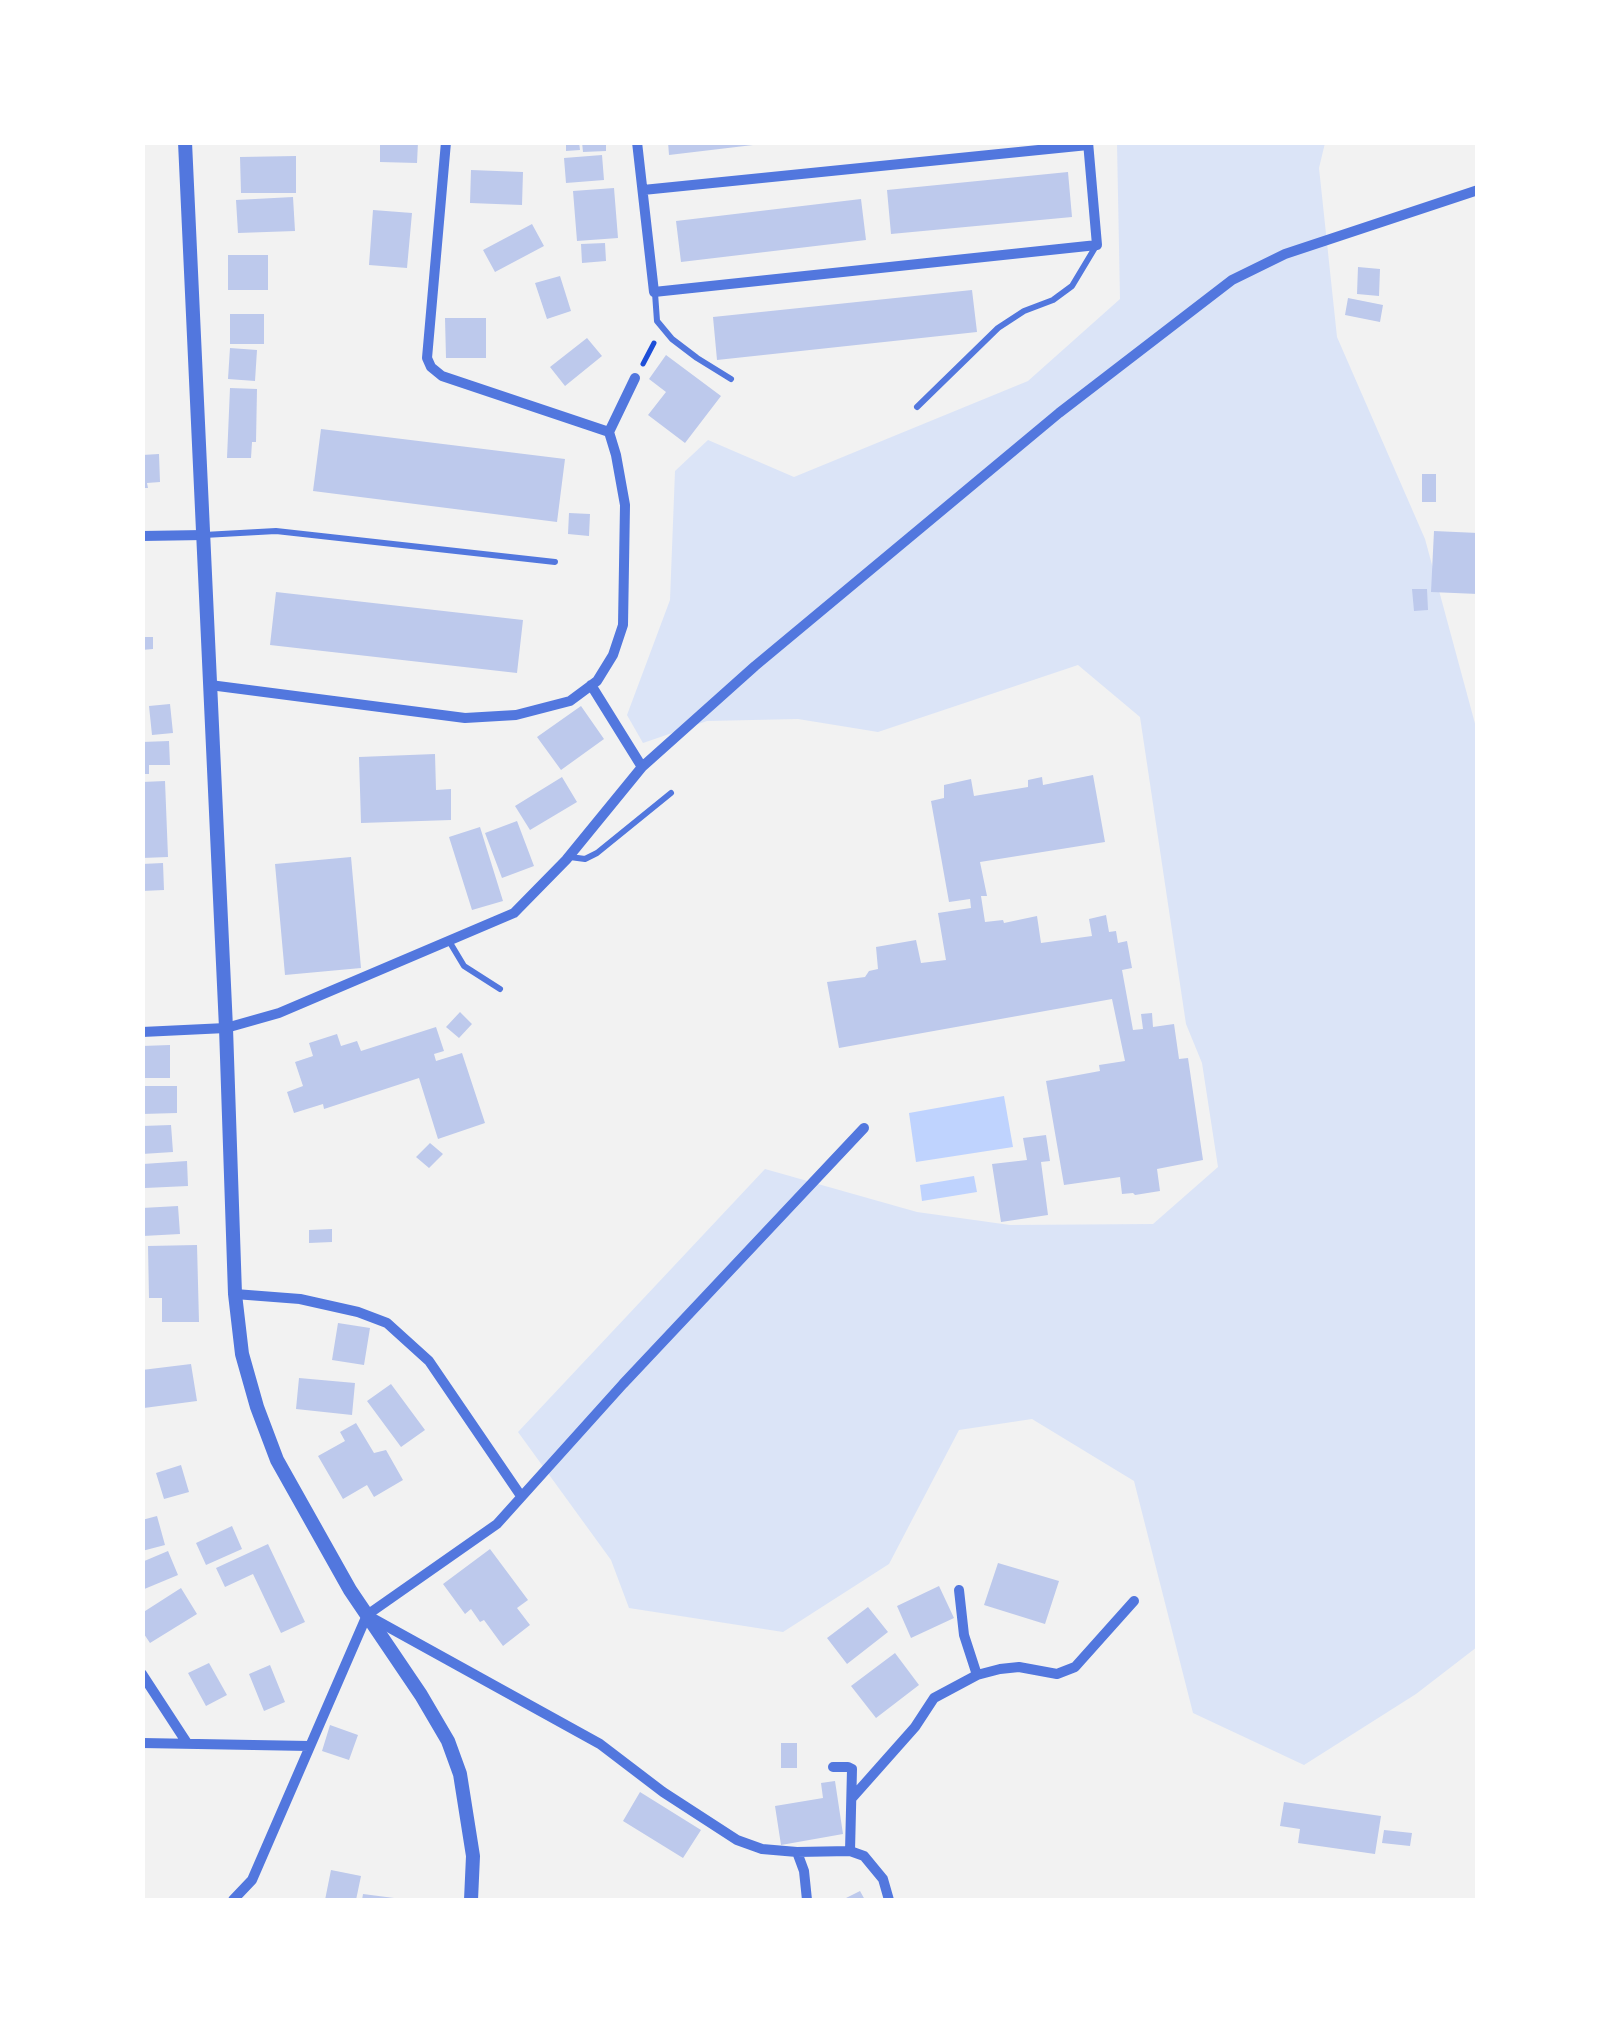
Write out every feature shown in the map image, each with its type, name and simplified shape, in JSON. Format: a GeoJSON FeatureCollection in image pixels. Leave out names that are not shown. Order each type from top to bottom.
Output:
{"type":"FeatureCollection","features":[{"type":"Feature","properties":{"kind":"street"},"geometry":{"type":"LineString","coordinates":[[185,142],[235,1294],[242,1354],[277,1460],[367,1615],[422,1695],[448,1741],[460,1774],[473,1856],[471,1900]]}},
{"type":"Feature","properties":{"kind":"street"},"geometry":{"type":"LineString","coordinates":[[446,142],[428,358],[431,367],[442,376],[608,432]]}},
{"type":"Feature","properties":{"kind":"street"},"geometry":{"type":"LineString","coordinates":[[637,142],[654,292],[1097,246],[1088,144],[643,190]]}},
{"type":"Feature","properties":{"kind":"street"},"geometry":{"type":"LineString","coordinates":[[142,1032],[226,1028],[279,1013],[514,912],[568,857],[642,767],[755,666],[1044,425],[1232,280],[1285,254],[1478,190]]}},
{"type":"Feature","properties":{"kind":"street"},"geometry":{"type":"LineString","coordinates":[[210,685],[466,718],[516,715],[570,701],[598,681],[622,625],[625,505],[608,432],[635,378]]}},
{"type":"Feature","properties":{"kind":"street"},"geometry":{"type":"LineString","coordinates":[[142,536],[204,535]]}},
{"type":"Feature","properties":{"kind":"street"},"geometry":{"type":"LineString","coordinates":[[591,686],[642,767]]}},
{"type":"Feature","properties":{"kind":"street"},"geometry":{"type":"LineString","coordinates":[[233,1900],[252,1880],[367,1615],[497,1524],[864,1128]]}},
{"type":"Feature","properties":{"kind":"street"},"geometry":{"type":"LineString","coordinates":[[235,1294],[300,1299],[387,1323],[429,1361],[521,1496]]}},
{"type":"Feature","properties":{"kind":"street"},"geometry":{"type":"LineString","coordinates":[[959,1590],[964,1634],[977,1675]]}},
{"type":"Feature","properties":{"kind":"street"},"geometry":{"type":"LineString","coordinates":[[852,1798],[915,1727],[934,1698],[977,1675],[1020,1667],[1057,1674],[1074,1667],[1134,1600]]}},
{"type":"Feature","properties":{"kind":"street"},"geometry":{"type":"LineString","coordinates":[[367,1615],[600,1744],[663,1792],[738,1840],[762,1850],[850,1851],[864,1856],[883,1879],[889,1900]]}},
{"type":"Feature","properties":{"kind":"street"},"geometry":{"type":"LineString","coordinates":[[142,1674],[187,1743]]}},
{"type":"Feature","properties":{"kind":"street"},"geometry":{"type":"LineString","coordinates":[[142,1743],[309,1746]]}},
{"type":"Feature","properties":{"kind":"street"},"geometry":{"type":"LineString","coordinates":[[833,1767],[852,1769],[850,1851]]}},
{"type":"Feature","properties":{"kind":"street"},"geometry":{"type":"LineString","coordinates":[[797,1852],[807,1900]]}},
{"type":"Feature","properties":{"kind":"lane"},"geometry":{"type":"LineString","coordinates":[[917,406],[998,328],[1072,286],[1097,246]]}},
{"type":"Feature","properties":{"kind":"lane"},"geometry":{"type":"LineString","coordinates":[[654,292],[657,320],[672,339],[731,379]]}},
{"type":"Feature","properties":{"kind":"lane"},"geometry":{"type":"LineString","coordinates":[[204,535],[276,532],[555,562]]}},
{"type":"Feature","properties":{"kind":"lane"},"geometry":{"type":"LineString","coordinates":[[568,857],[585,859],[597,853],[671,793]]}},
{"type":"Feature","properties":{"kind":"lane"},"geometry":{"type":"LineString","coordinates":[[449,941],[464,966],[500,989]]}},
{"type":"Feature","properties":{"kind":"path"},"geometry":{"type":"LineString","coordinates":[[635,378],[663,328]]}},
{"type":"Feature","properties":{"kind":"shaded area"},"geometry":{"type":"Polygon","coordinates":[[[1117,143],[1325,143],[1319,168],[1337,337],[1425,539],[1477,731],[1477,1647],[1416,1694],[1304,1765],[1193,1713],[1134,1481],[1032,1419],[959,1430],[889,1564],[783,1632],[629,1608],[611,1560],[518,1432],[765,1169],[917,1212],[1010,1225],[1153,1224],[1218,1167],[1202,1063],[1186,1024],[1140,717],[1078,665],[878,732],[798,719],[707,721],[643,743],[627,715],[670,600],[675,471],[708,440],[794,477],[1028,381],[1120,299],[1117,143]]]}},
{"type":"Feature","properties":{"kind":"water"},"geometry":{"type":"Polygon","coordinates":[[[1004,1096],[1013,1147],[916,1162],[909,1113],[1004,1096]]]}},
{"type":"Feature","properties":{"kind":"water"},"geometry":{"type":"Polygon","coordinates":[[[974,1176],[977,1192],[922,1201],[920,1185],[974,1176]]]}},
{"type":"Feature","properties":{"kind":"building"},"geometry":{"type":"Polygon","coordinates":[[[380,142],[418,142],[417,163],[380,162],[380,142]]]}},
{"type":"Feature","properties":{"kind":"building"},"geometry":{"type":"Polygon","coordinates":[[[566,142],[579,142],[580,150],[566,151],[566,142]]]}},
{"type":"Feature","properties":{"kind":"building"},"geometry":{"type":"Polygon","coordinates":[[[582,142],[606,142],[606,151],[583,152],[582,142]]]}},
{"type":"Feature","properties":{"kind":"building"},"geometry":{"type":"Polygon","coordinates":[[[668,142],[753,142],[753,145],[669,155],[668,142]]]}},
{"type":"Feature","properties":{"kind":"building"},"geometry":{"type":"Polygon","coordinates":[[[602,155],[604,180],[566,183],[564,158],[602,155]]]}},
{"type":"Feature","properties":{"kind":"building"},"geometry":{"type":"Polygon","coordinates":[[[296,156],[296,193],[241,193],[240,157],[296,156]]]}},
{"type":"Feature","properties":{"kind":"building"},"geometry":{"type":"Polygon","coordinates":[[[471,170],[523,172],[522,205],[470,203],[471,170]]]}},
{"type":"Feature","properties":{"kind":"building"},"geometry":{"type":"Polygon","coordinates":[[[1068,172],[1072,217],[891,234],[887,190],[1068,172]]]}},
{"type":"Feature","properties":{"kind":"building"},"geometry":{"type":"Polygon","coordinates":[[[614,188],[618,238],[577,241],[573,191],[614,188]]]}},
{"type":"Feature","properties":{"kind":"building"},"geometry":{"type":"Polygon","coordinates":[[[293,197],[295,231],[238,233],[236,200],[293,197]]]}},
{"type":"Feature","properties":{"kind":"building"},"geometry":{"type":"Polygon","coordinates":[[[861,199],[866,240],[681,262],[676,221],[861,199]]]}},
{"type":"Feature","properties":{"kind":"building"},"geometry":{"type":"Polygon","coordinates":[[[373,210],[412,213],[407,268],[369,265],[373,210]]]}},
{"type":"Feature","properties":{"kind":"building"},"geometry":{"type":"Polygon","coordinates":[[[532,224],[544,246],[495,272],[483,250],[532,224]]]}},
{"type":"Feature","properties":{"kind":"building"},"geometry":{"type":"Polygon","coordinates":[[[605,243],[606,261],[582,263],[581,244],[605,243]]]}},
{"type":"Feature","properties":{"kind":"building"},"geometry":{"type":"Polygon","coordinates":[[[228,255],[268,255],[268,290],[228,290],[228,255]]]}},
{"type":"Feature","properties":{"kind":"building"},"geometry":{"type":"Polygon","coordinates":[[[1358,267],[1380,269],[1379,296],[1357,294],[1358,267]]]}},
{"type":"Feature","properties":{"kind":"building"},"geometry":{"type":"Polygon","coordinates":[[[560,276],[571,311],[547,319],[535,283],[560,276]]]}},
{"type":"Feature","properties":{"kind":"building"},"geometry":{"type":"Polygon","coordinates":[[[972,290],[977,332],[717,360],[713,317],[972,290]]]}},
{"type":"Feature","properties":{"kind":"building"},"geometry":{"type":"Polygon","coordinates":[[[1348,298],[1383,305],[1380,322],[1345,315],[1348,298]]]}},
{"type":"Feature","properties":{"kind":"building"},"geometry":{"type":"Polygon","coordinates":[[[230,314],[264,314],[264,344],[230,344],[230,314]]]}},
{"type":"Feature","properties":{"kind":"building"},"geometry":{"type":"Polygon","coordinates":[[[445,318],[486,318],[486,358],[446,358],[445,318]]]}},
{"type":"Feature","properties":{"kind":"building"},"geometry":{"type":"Polygon","coordinates":[[[587,338],[602,356],[565,386],[550,367],[587,338]]]}},
{"type":"Feature","properties":{"kind":"building"},"geometry":{"type":"Polygon","coordinates":[[[230,348],[257,350],[255,381],[228,379],[230,348]]]}},
{"type":"Feature","properties":{"kind":"building"},"geometry":{"type":"Polygon","coordinates":[[[666,355],[721,396],[685,443],[648,415],[666,392],[649,379],[666,355]]]}},
{"type":"Feature","properties":{"kind":"building"},"geometry":{"type":"Polygon","coordinates":[[[230,388],[257,389],[256,442],[252,442],[251,458],[227,458],[230,388]]]}},
{"type":"Feature","properties":{"kind":"building"},"geometry":{"type":"Polygon","coordinates":[[[321,429],[565,459],[557,522],[313,491],[321,429]]]}},
{"type":"Feature","properties":{"kind":"building"},"geometry":{"type":"Polygon","coordinates":[[[159,454],[160,482],[147,483],[148,488],[142,488],[142,455],[159,454]]]}},
{"type":"Feature","properties":{"kind":"building"},"geometry":{"type":"Polygon","coordinates":[[[1422,474],[1436,474],[1436,502],[1422,502],[1422,474]]]}},
{"type":"Feature","properties":{"kind":"building"},"geometry":{"type":"Polygon","coordinates":[[[569,513],[590,514],[589,536],[568,534],[569,513]]]}},
{"type":"Feature","properties":{"kind":"building"},"geometry":{"type":"Polygon","coordinates":[[[1434,531],[1478,533],[1478,594],[1431,592],[1434,531]]]}},
{"type":"Feature","properties":{"kind":"building"},"geometry":{"type":"Polygon","coordinates":[[[1412,589],[1427,589],[1428,610],[1414,611],[1412,589]]]}},
{"type":"Feature","properties":{"kind":"building"},"geometry":{"type":"Polygon","coordinates":[[[276,592],[523,620],[517,673],[270,645],[276,592]]]}},
{"type":"Feature","properties":{"kind":"building"},"geometry":{"type":"Polygon","coordinates":[[[142,637],[153,637],[153,649],[142,650],[142,637]]]}},
{"type":"Feature","properties":{"kind":"building"},"geometry":{"type":"Polygon","coordinates":[[[170,704],[173,733],[152,735],[149,706],[170,704]]]}},
{"type":"Feature","properties":{"kind":"building"},"geometry":{"type":"Polygon","coordinates":[[[581,706],[604,739],[561,770],[537,737],[581,706]]]}},
{"type":"Feature","properties":{"kind":"building"},"geometry":{"type":"Polygon","coordinates":[[[169,741],[170,765],[149,765],[149,774],[142,774],[142,742],[169,741]]]}},
{"type":"Feature","properties":{"kind":"building"},"geometry":{"type":"Polygon","coordinates":[[[435,754],[436,790],[451,789],[451,820],[361,823],[359,757],[435,754]]]}},
{"type":"Feature","properties":{"kind":"building"},"geometry":{"type":"Polygon","coordinates":[[[1093,775],[1105,842],[980,862],[987,896],[981,896],[985,922],[1004,923],[1037,916],[1041,943],[1092,936],[1089,919],[1106,915],[1109,932],[1116,931],[1118,943],[1127,941],[1132,968],[1122,970],[1133,1030],[1143,1029],[1141,1014],[1152,1013],[1153,1027],[1174,1024],[1179,1059],[1188,1058],[1203,1160],[1157,1169],[1160,1191],[1135,1195],[1122,1194],[1120,1177],[1064,1185],[1046,1081],[1100,1071],[1099,1065],[1125,1061],[1112,999],[839,1048],[827,982],[865,977],[869,971],[878,969],[876,947],[916,940],[921,963],[946,960],[938,913],[971,908],[970,899],[949,902],[931,801],[944,798],[944,785],[971,779],[974,796],[1028,787],[1028,780],[1042,777],[1043,785],[1093,775]]]}},
{"type":"Feature","properties":{"kind":"building"},"geometry":{"type":"Polygon","coordinates":[[[562,777],[577,802],[530,830],[515,806],[562,777]]]}},
{"type":"Feature","properties":{"kind":"building"},"geometry":{"type":"Polygon","coordinates":[[[165,781],[168,857],[142,858],[142,782],[165,781]]]}},
{"type":"Feature","properties":{"kind":"building"},"geometry":{"type":"Polygon","coordinates":[[[517,821],[534,866],[502,878],[485,833],[517,821]]]}},
{"type":"Feature","properties":{"kind":"building"},"geometry":{"type":"Polygon","coordinates":[[[480,827],[503,901],[472,910],[449,837],[480,827]]]}},
{"type":"Feature","properties":{"kind":"building"},"geometry":{"type":"Polygon","coordinates":[[[351,857],[361,968],[285,975],[275,864],[351,857]]]}},
{"type":"Feature","properties":{"kind":"building"},"geometry":{"type":"Polygon","coordinates":[[[163,863],[164,890],[142,891],[142,864],[163,863]]]}},
{"type":"Feature","properties":{"kind":"building"},"geometry":{"type":"Polygon","coordinates":[[[460,1012],[472,1024],[459,1038],[446,1027],[460,1012]]]}},
{"type":"Feature","properties":{"kind":"building"},"geometry":{"type":"Polygon","coordinates":[[[436,1027],[444,1051],[434,1054],[436,1061],[462,1053],[485,1123],[438,1139],[419,1078],[324,1109],[323,1104],[294,1113],[287,1092],[303,1086],[295,1062],[313,1056],[309,1043],[337,1034],[341,1046],[357,1041],[361,1051],[436,1027]]]}},
{"type":"Feature","properties":{"kind":"building"},"geometry":{"type":"Polygon","coordinates":[[[170,1045],[170,1078],[142,1078],[142,1046],[170,1045]]]}},
{"type":"Feature","properties":{"kind":"building"},"geometry":{"type":"Polygon","coordinates":[[[142,1086],[177,1086],[177,1113],[142,1114],[142,1086]]]}},
{"type":"Feature","properties":{"kind":"building"},"geometry":{"type":"Polygon","coordinates":[[[171,1125],[173,1152],[142,1154],[142,1126],[171,1125]]]}},
{"type":"Feature","properties":{"kind":"building"},"geometry":{"type":"Polygon","coordinates":[[[1046,1135],[1050,1161],[1041,1162],[1048,1215],[1001,1222],[992,1164],[1027,1160],[1023,1138],[1046,1135]]]}},
{"type":"Feature","properties":{"kind":"building"},"geometry":{"type":"Polygon","coordinates":[[[430,1143],[443,1154],[429,1168],[416,1157],[430,1143]]]}},
{"type":"Feature","properties":{"kind":"building"},"geometry":{"type":"Polygon","coordinates":[[[187,1161],[188,1186],[145,1188],[143,1164],[187,1161]]]}},
{"type":"Feature","properties":{"kind":"building"},"geometry":{"type":"Polygon","coordinates":[[[178,1206],[180,1234],[143,1236],[142,1208],[178,1206]]]}},
{"type":"Feature","properties":{"kind":"building"},"geometry":{"type":"Polygon","coordinates":[[[332,1229],[332,1242],[309,1243],[309,1230],[332,1229]]]}},
{"type":"Feature","properties":{"kind":"building"},"geometry":{"type":"Polygon","coordinates":[[[197,1245],[199,1322],[162,1322],[162,1298],[149,1298],[148,1246],[197,1245]]]}},
{"type":"Feature","properties":{"kind":"building"},"geometry":{"type":"Polygon","coordinates":[[[338,1323],[370,1328],[364,1365],[332,1360],[338,1323]]]}},
{"type":"Feature","properties":{"kind":"building"},"geometry":{"type":"Polygon","coordinates":[[[191,1364],[197,1401],[144,1408],[142,1370],[191,1364]]]}},
{"type":"Feature","properties":{"kind":"building"},"geometry":{"type":"Polygon","coordinates":[[[299,1378],[355,1383],[352,1415],[296,1409],[299,1378]]]}},
{"type":"Feature","properties":{"kind":"building"},"geometry":{"type":"Polygon","coordinates":[[[391,1384],[425,1430],[401,1447],[367,1401],[391,1384]]]}},
{"type":"Feature","properties":{"kind":"building"},"geometry":{"type":"Polygon","coordinates":[[[356,1423],[374,1453],[386,1450],[403,1480],[374,1497],[367,1485],[343,1499],[318,1456],[345,1441],[340,1432],[356,1423]]]}},
{"type":"Feature","properties":{"kind":"building"},"geometry":{"type":"Polygon","coordinates":[[[181,1465],[189,1492],[164,1499],[156,1473],[181,1465]]]}},
{"type":"Feature","properties":{"kind":"building"},"geometry":{"type":"Polygon","coordinates":[[[157,1516],[165,1545],[142,1551],[142,1520],[157,1516]]]}},
{"type":"Feature","properties":{"kind":"building"},"geometry":{"type":"Polygon","coordinates":[[[232,1526],[242,1549],[206,1565],[196,1543],[232,1526]]]}},
{"type":"Feature","properties":{"kind":"building"},"geometry":{"type":"Polygon","coordinates":[[[268,1544],[305,1622],[281,1633],[253,1574],[225,1587],[216,1568],[268,1544]]]}},
{"type":"Feature","properties":{"kind":"building"},"geometry":{"type":"Polygon","coordinates":[[[490,1549],[528,1600],[517,1608],[530,1625],[503,1646],[471,1609],[465,1614],[443,1584],[490,1549]]]}},
{"type":"Feature","properties":{"kind":"building"},"geometry":{"type":"Polygon","coordinates":[[[168,1551],[178,1575],[142,1590],[142,1562],[168,1551]]]}},
{"type":"Feature","properties":{"kind":"building"},"geometry":{"type":"Polygon","coordinates":[[[998,1563],[1059,1581],[1045,1624],[984,1605],[998,1563]]]}},
{"type":"Feature","properties":{"kind":"building"},"geometry":{"type":"Polygon","coordinates":[[[939,1586],[954,1618],[911,1638],[897,1606],[939,1586]]]}},
{"type":"Feature","properties":{"kind":"building"},"geometry":{"type":"Polygon","coordinates":[[[181,1588],[197,1614],[150,1643],[142,1631],[142,1613],[181,1588]]]}},
{"type":"Feature","properties":{"kind":"building"},"geometry":{"type":"Polygon","coordinates":[[[868,1607],[888,1632],[847,1664],[827,1638],[868,1607]]]}},
{"type":"Feature","properties":{"kind":"building"},"geometry":{"type":"Polygon","coordinates":[[[895,1653],[919,1685],[876,1718],[851,1686],[895,1653]]]}},
{"type":"Feature","properties":{"kind":"building"},"geometry":{"type":"Polygon","coordinates":[[[209,1663],[227,1695],[206,1706],[188,1673],[209,1663]]]}},
{"type":"Feature","properties":{"kind":"building"},"geometry":{"type":"Polygon","coordinates":[[[270,1665],[285,1702],[264,1711],[249,1674],[270,1665]]]}},
{"type":"Feature","properties":{"kind":"building"},"geometry":{"type":"Polygon","coordinates":[[[330,1725],[358,1735],[349,1760],[322,1751],[330,1725]]]}},
{"type":"Feature","properties":{"kind":"building"},"geometry":{"type":"Polygon","coordinates":[[[781,1743],[797,1743],[797,1768],[781,1768],[781,1743]]]}},
{"type":"Feature","properties":{"kind":"building"},"geometry":{"type":"Polygon","coordinates":[[[835,1781],[843,1834],[781,1845],[775,1806],[823,1798],[821,1783],[835,1781]]]}},
{"type":"Feature","properties":{"kind":"building"},"geometry":{"type":"Polygon","coordinates":[[[640,1792],[701,1830],[683,1858],[623,1821],[640,1792]]]}},
{"type":"Feature","properties":{"kind":"building"},"geometry":{"type":"Polygon","coordinates":[[[1284,1802],[1381,1816],[1375,1854],[1298,1843],[1300,1829],[1280,1826],[1284,1802]]]}},
{"type":"Feature","properties":{"kind":"building"},"geometry":{"type":"Polygon","coordinates":[[[1384,1830],[1412,1833],[1410,1846],[1382,1843],[1384,1830]]]}},
{"type":"Feature","properties":{"kind":"building"},"geometry":{"type":"Polygon","coordinates":[[[331,1870],[361,1876],[356,1900],[325,1900],[331,1870]]]}},
{"type":"Feature","properties":{"kind":"building"},"geometry":{"type":"Polygon","coordinates":[[[860,1891],[865,1900],[842,1900],[860,1891]]]}},
{"type":"Feature","properties":{"kind":"building"},"geometry":{"type":"Polygon","coordinates":[[[363,1894],[394,1898],[394,1900],[362,1900],[363,1894]]]}}]}
